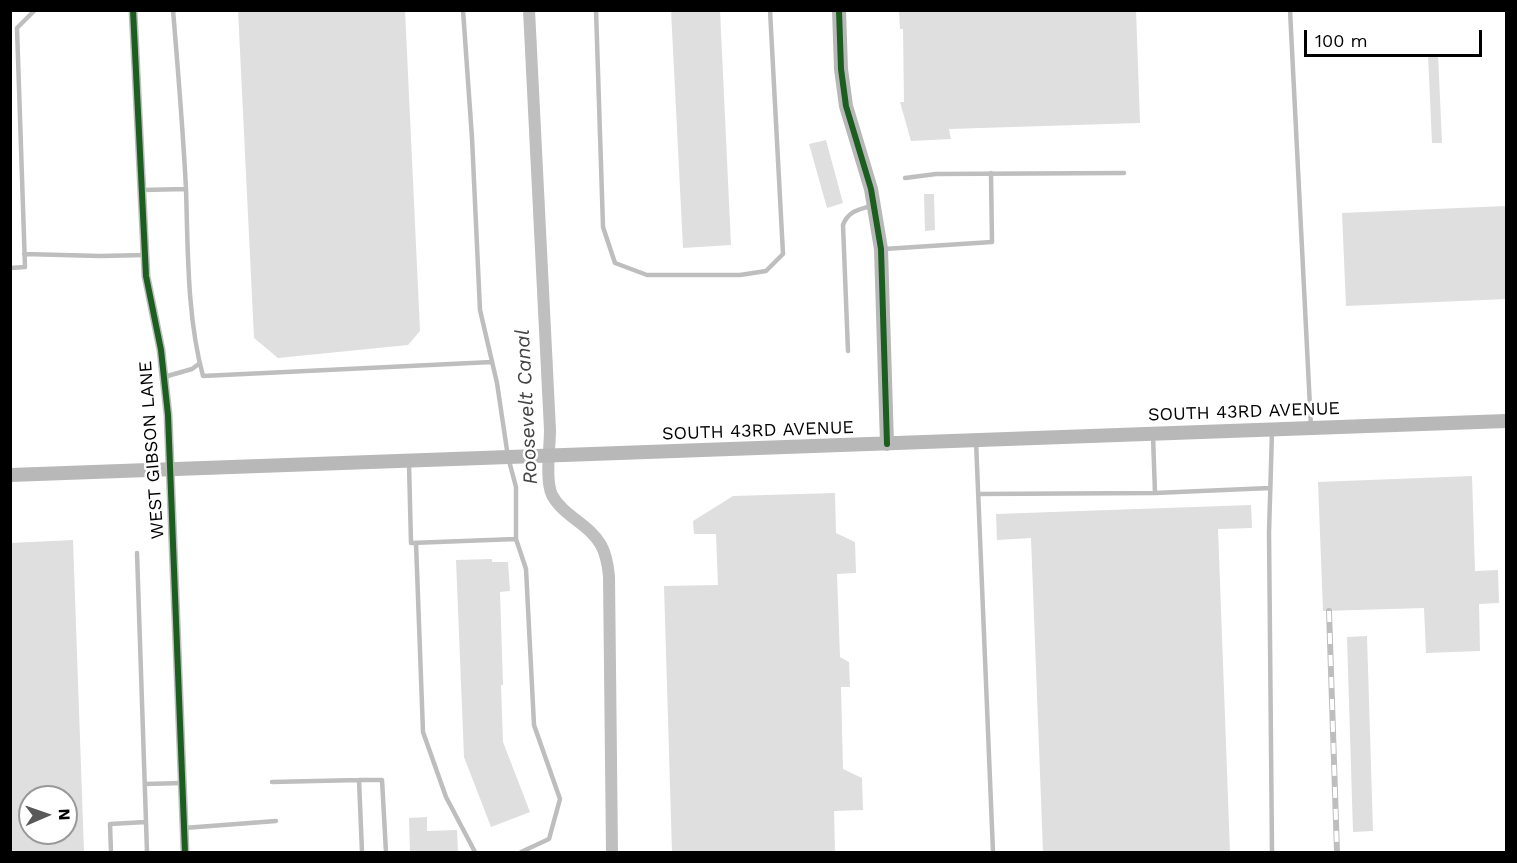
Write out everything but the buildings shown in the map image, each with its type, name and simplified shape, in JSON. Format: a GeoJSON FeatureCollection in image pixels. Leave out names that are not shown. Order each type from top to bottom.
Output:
{"type":"FeatureCollection","features":[{"type":"Feature","properties":{"kind":"main road"},"geometry":{"type":"LineString","coordinates":[[839,10],[846,106],[871,189],[881,249],[887,444]]}},
{"type":"Feature","properties":{"kind":"main road","name":"SOUTH 43RD AVENUE"},"geometry":{"type":"LineString","coordinates":[[10,475],[1506,421]]}},
{"type":"Feature","properties":{"kind":"street","name":"WEST GIBSON LANE"},"geometry":{"type":"LineString","coordinates":[[134,10],[146,276],[161,350],[168,415],[185,852]]}},
{"type":"Feature","properties":{"kind":"lane"},"geometry":{"type":"LineString","coordinates":[[10,268],[25,267],[17,28],[35,10]]}},
{"type":"Feature","properties":{"kind":"lane"},"geometry":{"type":"LineString","coordinates":[[173,10],[192,302],[200,363],[204,376],[492,362]]}},
{"type":"Feature","properties":{"kind":"lane"},"geometry":{"type":"LineString","coordinates":[[463,10],[480,310],[497,383],[508,458],[516,487],[516,539],[526,569],[534,725],[560,799],[549,839],[521,852]]}},
{"type":"Feature","properties":{"kind":"lane"},"geometry":{"type":"LineString","coordinates":[[596,10],[603,227],[615,263],[647,275],[740,275],[766,271],[783,254],[770,10]]}},
{"type":"Feature","properties":{"kind":"lane"},"geometry":{"type":"LineString","coordinates":[[1290,10],[1311,428]]}},
{"type":"Feature","properties":{"kind":"lane"},"geometry":{"type":"LineString","coordinates":[[881,249],[992,242],[991,173]]}},
{"type":"Feature","properties":{"kind":"lane"},"geometry":{"type":"LineString","coordinates":[[905,178],[936,174],[1124,173]]}},
{"type":"Feature","properties":{"kind":"lane"},"geometry":{"type":"LineString","coordinates":[[142,190],[186,189]]}},
{"type":"Feature","properties":{"kind":"lane"},"geometry":{"type":"LineString","coordinates":[[848,351],[843,225],[850,213],[874,206]]}},
{"type":"Feature","properties":{"kind":"lane"},"geometry":{"type":"LineString","coordinates":[[24,254],[145,255]]}},
{"type":"Feature","properties":{"kind":"lane"},"geometry":{"type":"LineString","coordinates":[[164,378],[192,369],[200,363]]}},
{"type":"Feature","properties":{"kind":"lane"},"geometry":{"type":"LineString","coordinates":[[1272,429],[1270,488],[1272,852]]}},
{"type":"Feature","properties":{"kind":"lane"},"geometry":{"type":"LineString","coordinates":[[1153,434],[1155,493]]}},
{"type":"Feature","properties":{"kind":"lane"},"geometry":{"type":"LineString","coordinates":[[976,441],[993,852]]}},
{"type":"Feature","properties":{"kind":"lane"},"geometry":{"type":"LineString","coordinates":[[408,461],[411,543],[516,539]]}},
{"type":"Feature","properties":{"kind":"lane"},"geometry":{"type":"LineString","coordinates":[[978,494],[1155,493],[1270,488]]}},
{"type":"Feature","properties":{"kind":"lane"},"geometry":{"type":"LineString","coordinates":[[416,543],[423,732],[446,796],[475,852]]}},
{"type":"Feature","properties":{"kind":"lane"},"geometry":{"type":"LineString","coordinates":[[136,553],[147,852]]}},
{"type":"Feature","properties":{"kind":"lane"},"geometry":{"type":"LineString","coordinates":[[359,780],[362,852]]}},
{"type":"Feature","properties":{"kind":"lane"},"geometry":{"type":"LineString","coordinates":[[272,782],[382,780],[386,852]]}},
{"type":"Feature","properties":{"kind":"lane"},"geometry":{"type":"LineString","coordinates":[[145,784],[182,783]]}},
{"type":"Feature","properties":{"kind":"lane"},"geometry":{"type":"LineString","coordinates":[[184,828],[276,821]]}},
{"type":"Feature","properties":{"kind":"lane"},"geometry":{"type":"LineString","coordinates":[[111,852],[110,824],[146,822]]}},
{"type":"Feature","properties":{"kind":"waterway","name":"Roosevelt Canal"},"geometry":{"type":"LineString","coordinates":[[529,10],[550,430],[549,481],[552,495],[557,502],[596,538],[603,549],[607,564],[612,852]]}},
{"type":"Feature","properties":{"kind":"railway"},"geometry":{"type":"LineString","coordinates":[[1329,611],[1337,852]]}},
{"type":"Feature","properties":{"kind":"cycle path"},"geometry":{"type":"LineString","coordinates":[[133,10],[146,276],[161,350],[168,415],[185,852]]}},
{"type":"Feature","properties":{"kind":"cycle path"},"geometry":{"type":"LineString","coordinates":[[839,10],[841,69],[846,106],[871,189],[881,249],[887,444]]}}]}
